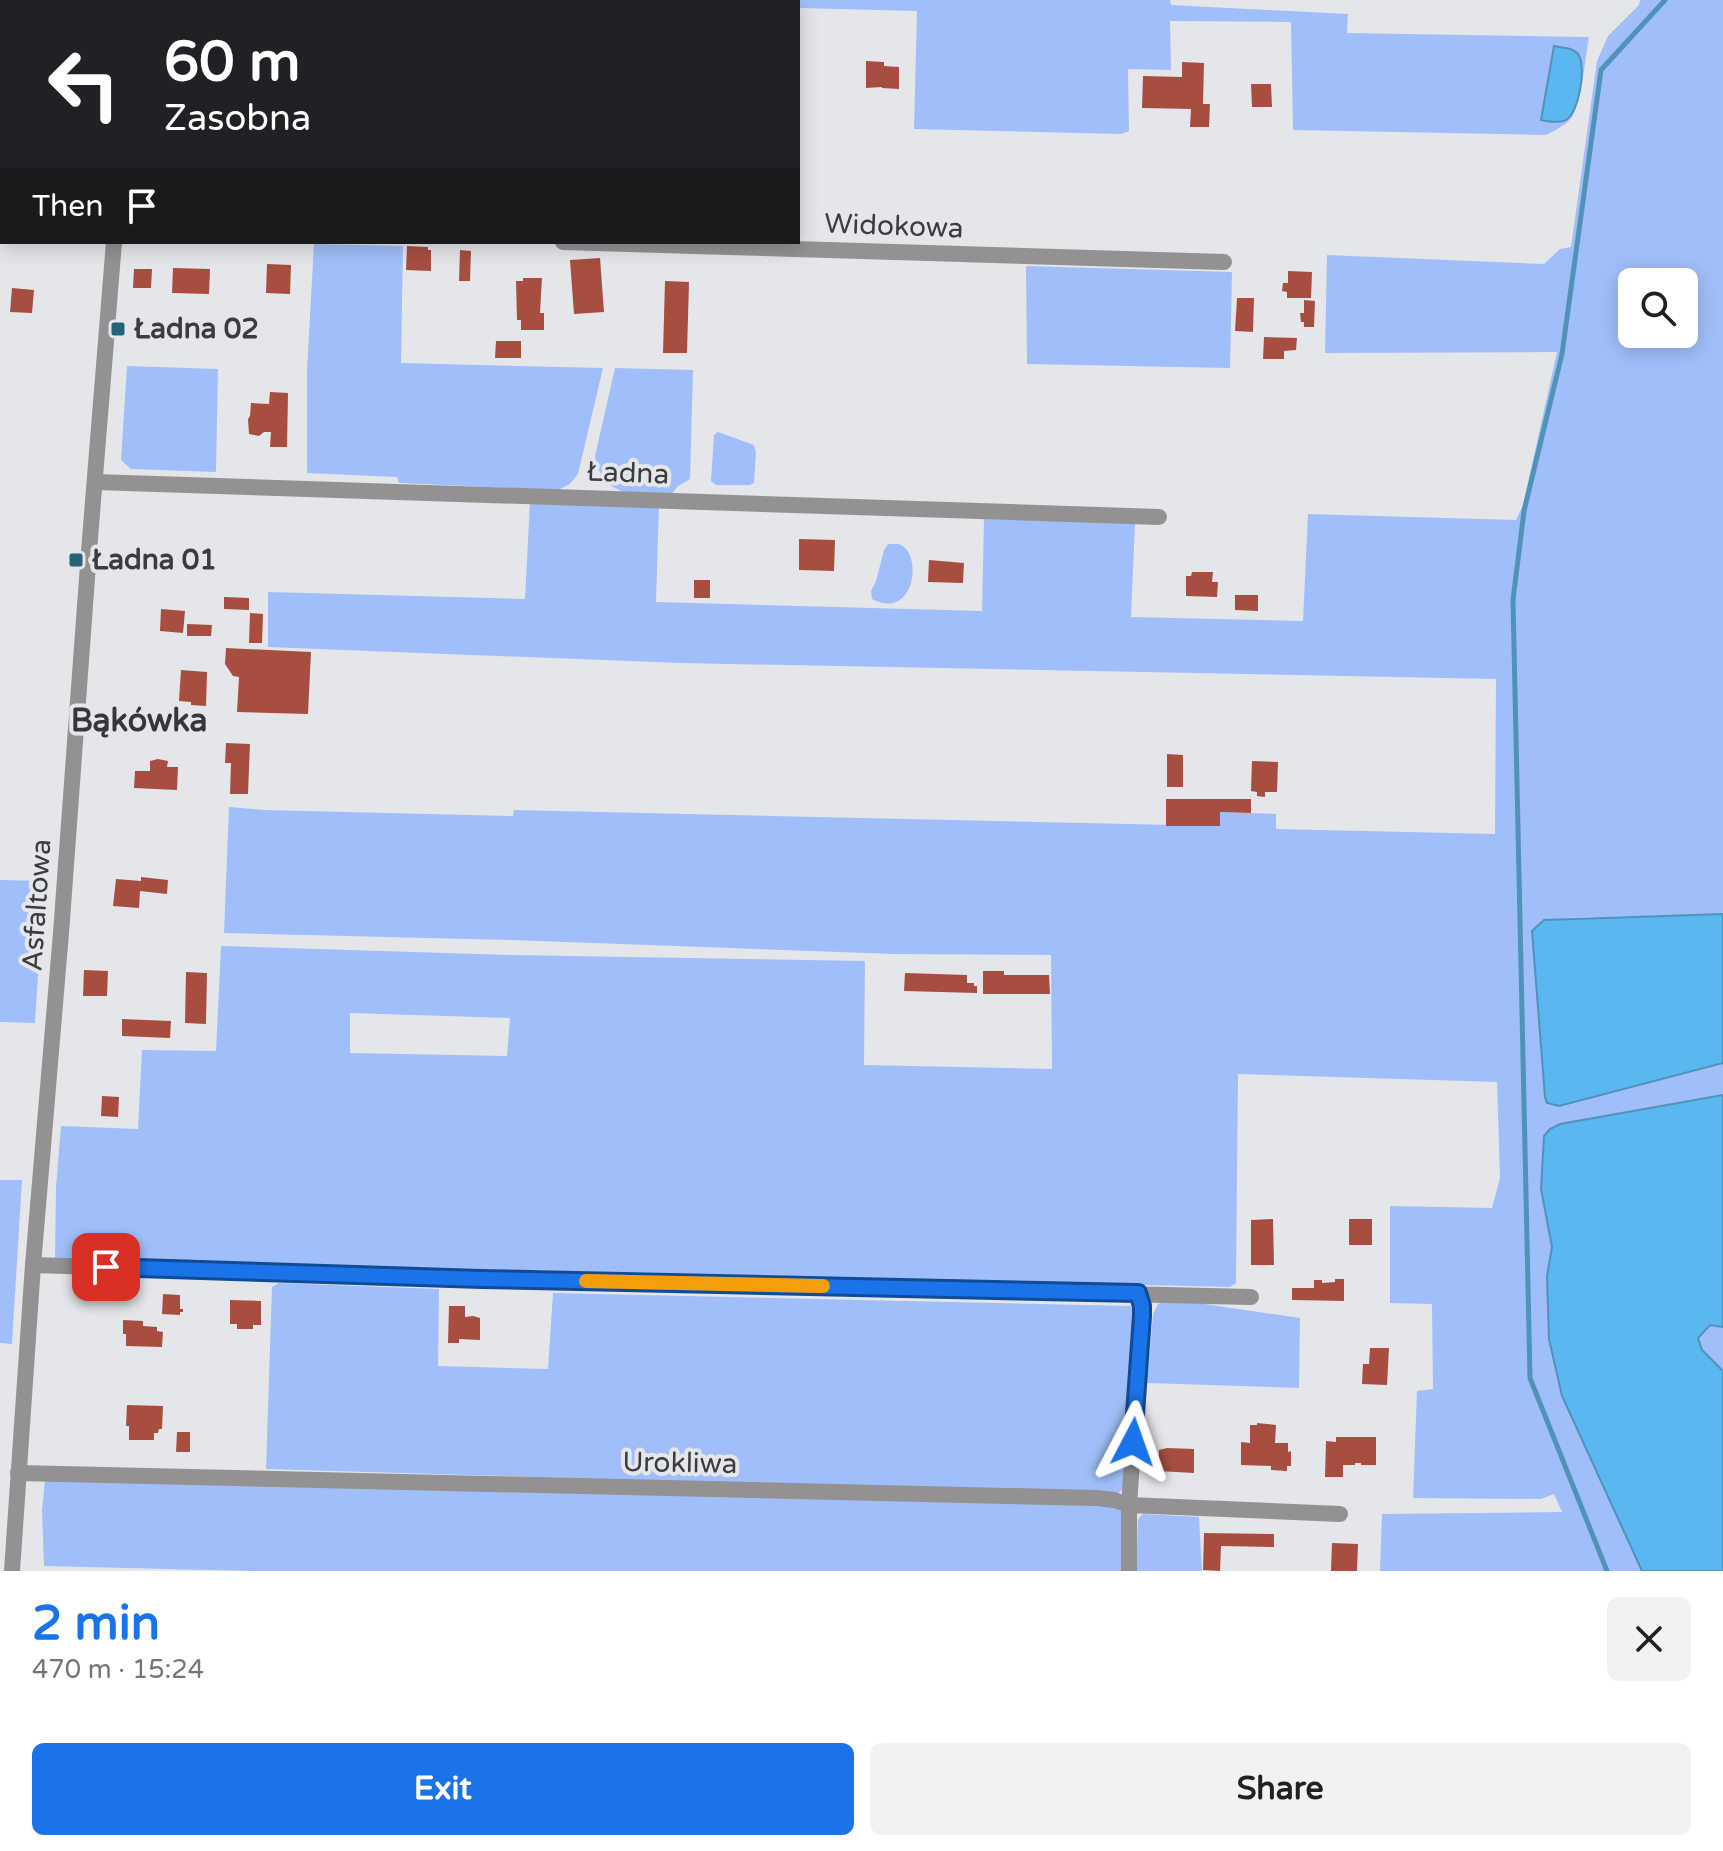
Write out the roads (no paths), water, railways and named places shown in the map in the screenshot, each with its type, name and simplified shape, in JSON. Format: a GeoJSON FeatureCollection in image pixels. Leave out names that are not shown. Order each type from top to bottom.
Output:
{"type":"FeatureCollection","features":[{"type":"Feature","properties":{"kind":"street","name":"Asfaltowa"},"geometry":{"type":"LineString","coordinates":[[12,1571],[33,1265],[114,244]]}},
{"type":"Feature","properties":{"kind":"street","name":"Widokowa"},"geometry":{"type":"LineString","coordinates":[[629,244],[1224,262]]}},
{"type":"Feature","properties":{"kind":"street","name":"Ładna"},"geometry":{"type":"LineString","coordinates":[[95,482],[1159,517]]}},
{"type":"Feature","properties":{"kind":"street"},"geometry":{"type":"LineString","coordinates":[[33,1265],[1251,1297]]}},
{"type":"Feature","properties":{"kind":"street"},"geometry":{"type":"LineString","coordinates":[[1129,1571],[1129,1505],[1142,1316],[1138,1293]]}},
{"type":"Feature","properties":{"kind":"street","name":"Urokliwa"},"geometry":{"type":"LineString","coordinates":[[18,1473],[1097,1498],[1129,1505],[1340,1514]]}},
{"type":"Feature","properties":{"kind":"waterway"},"geometry":{"type":"LineString","coordinates":[[1607,1571],[1530,1378],[1513,600],[1524,511],[1562,354],[1601,70],[1665,0]]}},
{"type":"Feature","properties":{"kind":"place","name":"Ładna 02"},"geometry":{"type":"Point","coordinates":[118,329]}},
{"type":"Feature","properties":{"kind":"place","name":"Ładna 01"},"geometry":{"type":"Point","coordinates":[76,560]}},
{"type":"Feature","properties":{"kind":"district","name":"Bąkówka"},"geometry":{"type":"Point","coordinates":[139,721]}}]}
